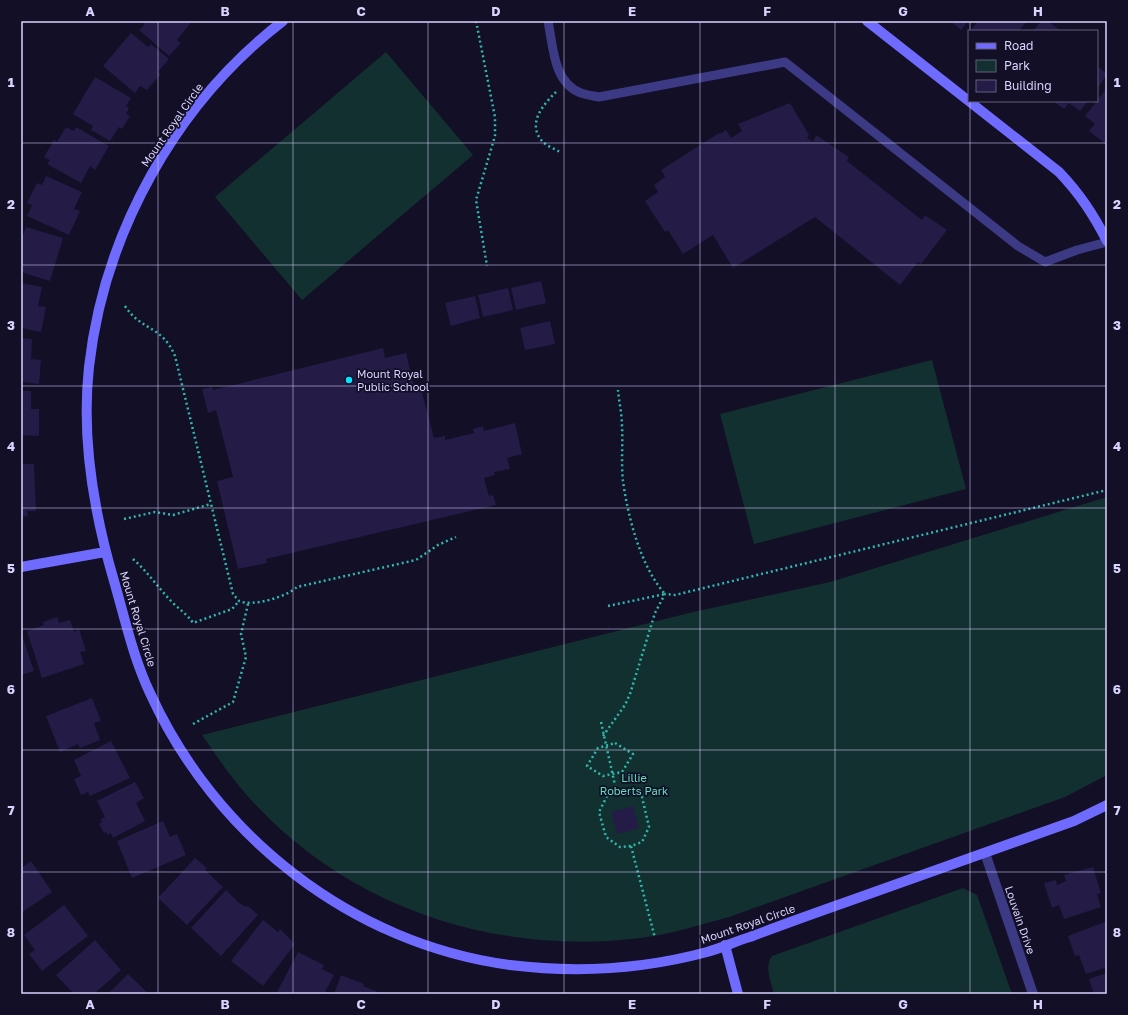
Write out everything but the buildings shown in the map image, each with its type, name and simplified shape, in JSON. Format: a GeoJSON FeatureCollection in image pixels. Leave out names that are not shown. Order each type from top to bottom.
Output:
{"type":"FeatureCollection","features":[{"type":"Feature","properties":{"kind":"street","name":"Mount Royal Circle"},"geometry":{"type":"LineString","coordinates":[[283,21],[245,53],[213,87],[166,151],[137,205],[107,277],[89,370],[87,434],[94,492],[105,552],[130,642],[148,690],[182,752],[228,815],[263,849],[294,875],[323,895],[384,928],[422,943],[472,957],[508,964],[554,968],[621,967],[708,952],[1074,821],[1107,805]]}},
{"type":"Feature","properties":{"kind":"street"},"geometry":{"type":"LineString","coordinates":[[867,21],[968,100]]}},
{"type":"Feature","properties":{"kind":"street"},"geometry":{"type":"LineString","coordinates":[[970,102],[1059,172],[1083,199],[1093,214],[1107,242]]}},
{"type":"Feature","properties":{"kind":"street"},"geometry":{"type":"LineString","coordinates":[[21,567],[105,552]]}},
{"type":"Feature","properties":{"kind":"street","name":"Louvain Drive"},"geometry":{"type":"LineString","coordinates":[[985,853],[1033,994]]}},
{"type":"Feature","properties":{"kind":"street"},"geometry":{"type":"LineString","coordinates":[[725,945],[738,994]]}},
{"type":"Feature","properties":{"kind":"lane"},"geometry":{"type":"LineString","coordinates":[[548,21],[556,65],[563,80],[580,93],[599,97],[785,62],[1018,246],[1044,262],[1077,250],[1107,242]]}},
{"type":"Feature","properties":{"kind":"path"},"geometry":{"type":"LineString","coordinates":[[476,21],[495,117],[495,136],[476,200],[487,266]]}},
{"type":"Feature","properties":{"kind":"path"},"geometry":{"type":"LineString","coordinates":[[560,152],[544,142],[538,133],[536,119],[542,106],[566,82]]}},
{"type":"Feature","properties":{"kind":"path"},"geometry":{"type":"LineString","coordinates":[[125,306],[131,316],[161,334],[170,345],[175,356],[233,594],[239,601],[248,604],[289,594],[297,588],[416,560],[438,545],[456,537]]}},
{"type":"Feature","properties":{"kind":"path"},"geometry":{"type":"LineString","coordinates":[[618,390],[622,426],[623,480],[627,503],[641,551],[655,583],[665,594]]}},
{"type":"Feature","properties":{"kind":"path"},"geometry":{"type":"LineString","coordinates":[[608,606],[665,594],[675,595],[1107,490]]}},
{"type":"Feature","properties":{"kind":"path"},"geometry":{"type":"LineString","coordinates":[[124,519],[155,512],[173,515],[211,504]]}},
{"type":"Feature","properties":{"kind":"path"},"geometry":{"type":"LineString","coordinates":[[133,559],[141,566],[173,603],[188,615],[193,623],[232,609],[239,601]]}},
{"type":"Feature","properties":{"kind":"path"},"geometry":{"type":"LineString","coordinates":[[604,736],[625,705],[630,694],[655,613],[665,594]]}},
{"type":"Feature","properties":{"kind":"path"},"geometry":{"type":"LineString","coordinates":[[193,724],[233,702],[246,657],[241,634],[248,604]]}},
{"type":"Feature","properties":{"kind":"path"},"geometry":{"type":"LineString","coordinates":[[600,722],[617,794]]}},
{"type":"Feature","properties":{"kind":"path"},"geometry":{"type":"LineString","coordinates":[[615,743],[633,754],[622,772],[603,776],[587,766],[598,748],[606,746],[615,743]]}},
{"type":"Feature","properties":{"kind":"path"},"geometry":{"type":"LineString","coordinates":[[632,790],[642,797],[649,827],[642,842],[631,846],[620,847],[606,837],[599,812],[607,796],[617,794],[632,790]]}},
{"type":"Feature","properties":{"kind":"path"},"geometry":{"type":"LineString","coordinates":[[631,846],[655,938]]}},
{"type":"Feature","properties":{"kind":"green space"},"geometry":{"type":"Polygon","coordinates":[[[386,52],[473,155],[302,300],[215,197],[386,52]]]}},
{"type":"Feature","properties":{"kind":"green space"},"geometry":{"type":"Polygon","coordinates":[[[932,360],[966,489],[754,544],[720,414],[932,360]]]}},
{"type":"Feature","properties":{"kind":"green space","name":"Lillie Roberts Park"},"geometry":{"type":"Polygon","coordinates":[[[1107,497],[1107,775],[1065,797],[729,917],[685,929],[641,938],[586,942],[531,939],[477,930],[425,915],[375,894],[328,866],[284,833],[239,786],[202,735],[689,613],[830,582],[1107,497]]]}},
{"type":"Feature","properties":{"kind":"green space"},"geometry":{"type":"Polygon","coordinates":[[[963,888],[977,895],[1012,994],[774,994],[768,970],[772,956],[963,888]]]}},
{"type":"Feature","properties":{"kind":"place","name":"Mount Royal Public School"},"geometry":{"type":"Point","coordinates":[349,380]}}]}
